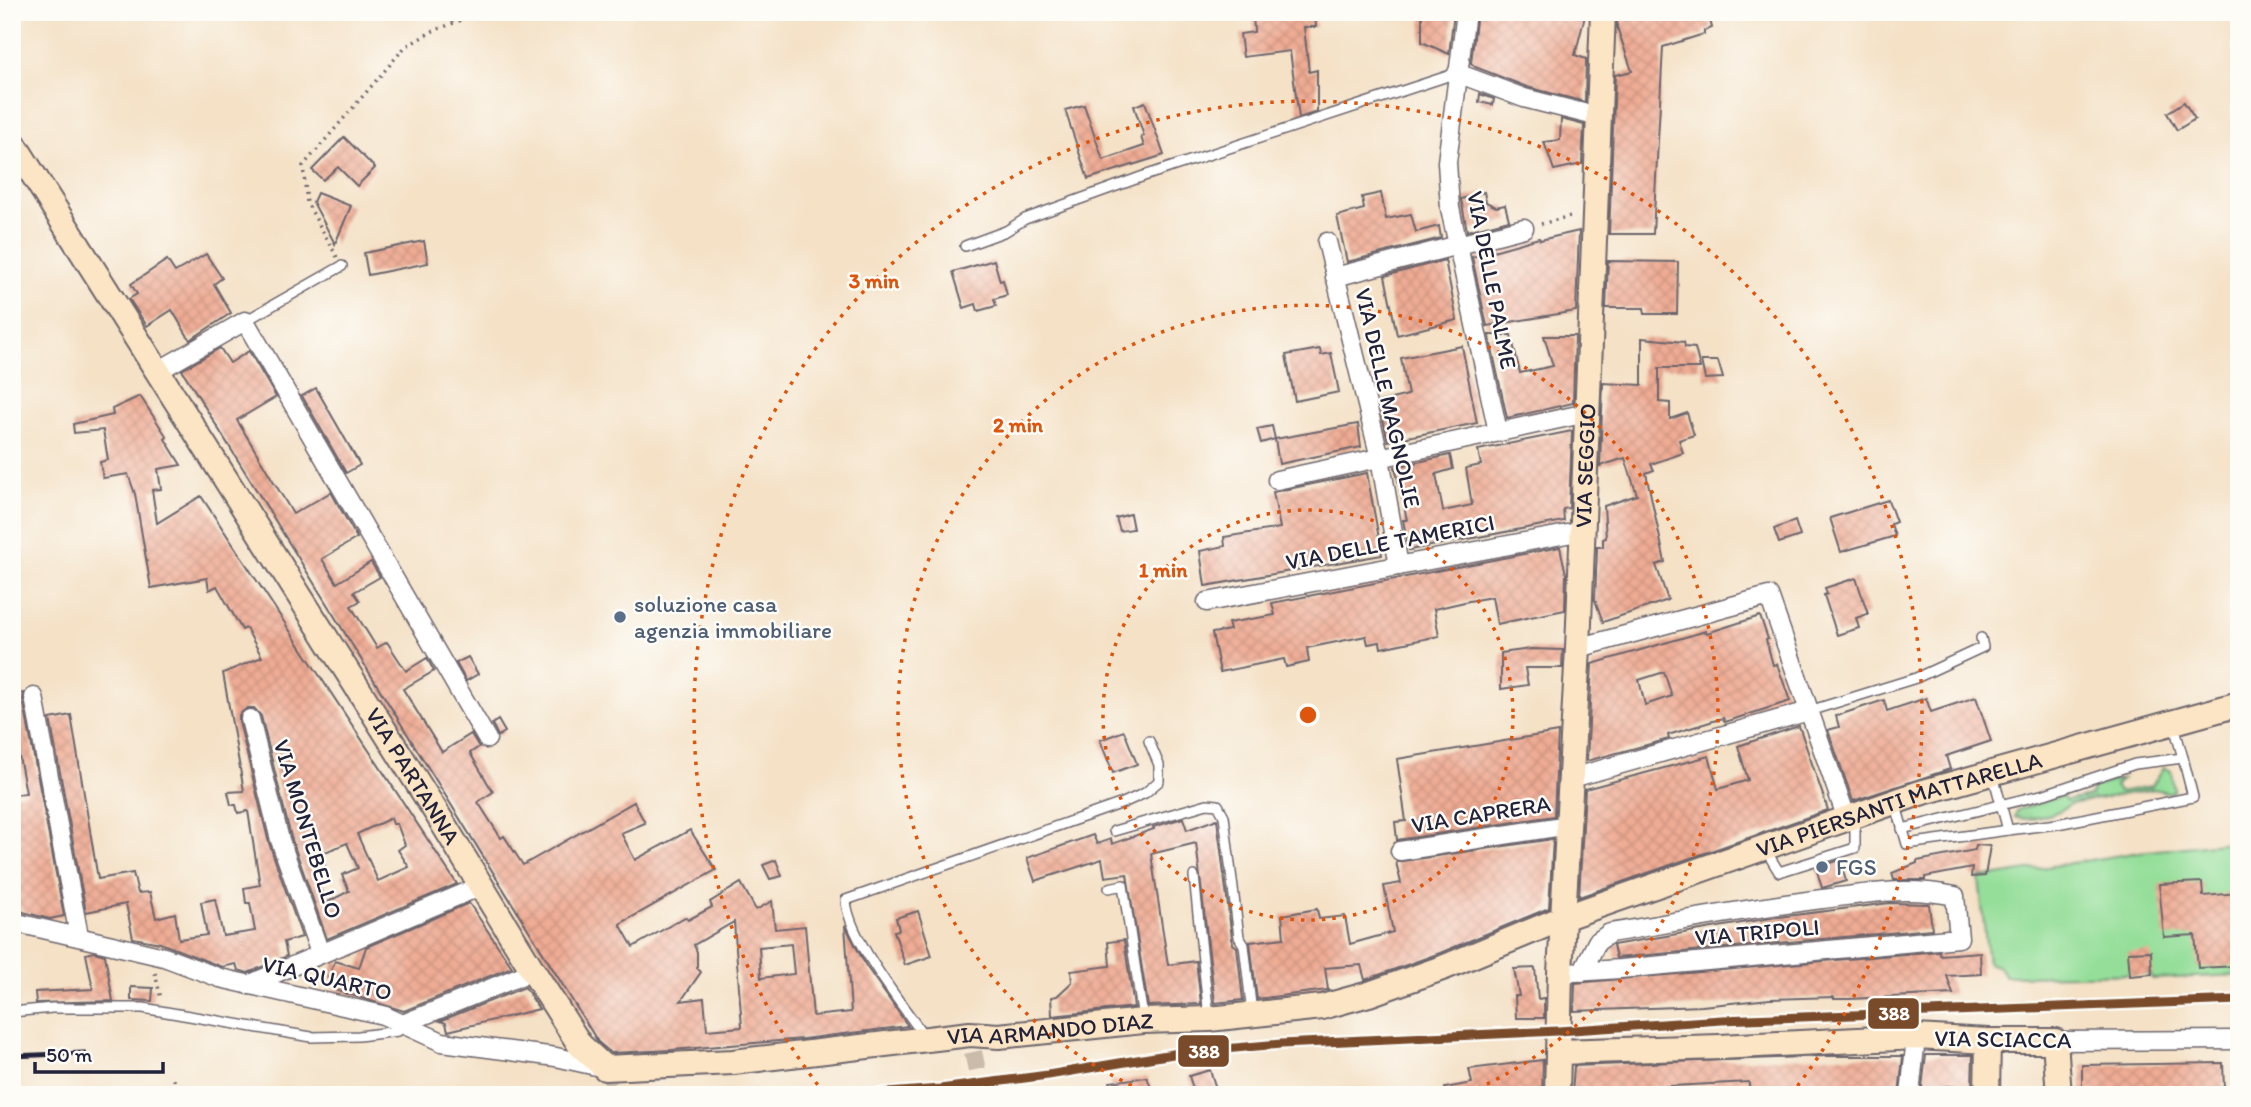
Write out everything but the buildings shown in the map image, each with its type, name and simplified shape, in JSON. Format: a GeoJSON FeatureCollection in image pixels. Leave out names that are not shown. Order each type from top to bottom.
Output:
{"type":"FeatureCollection","features":[{"type":"Feature","properties":{"kind":"street","name":"VIA DELLE PALME"},"geometry":{"type":"LineString","coordinates":[[1466,12],[1447,162],[1450,208],[1497,432]]}},
{"type":"Feature","properties":{"kind":"street","name":"VIA SEGGIO"},"geometry":{"type":"LineString","coordinates":[[1557,1095],[1558,1052],[1571,972],[1563,918],[1578,648],[1603,12]]}},
{"type":"Feature","properties":{"kind":"street"},"geometry":{"type":"LineString","coordinates":[[1457,73],[1524,98],[1599,117]]}},
{"type":"Feature","properties":{"kind":"street","name":"VIA PARTANNA"},"geometry":{"type":"LineString","coordinates":[[12,141],[580,1045],[605,1068]]}},
{"type":"Feature","properties":{"kind":"street"},"geometry":{"type":"LineString","coordinates":[[1335,277],[1524,228]]}},
{"type":"Feature","properties":{"kind":"street","name":"VIA DELLE MAGNOLIE"},"geometry":{"type":"LineString","coordinates":[[1326,242],[1380,458],[1399,566]]}},
{"type":"Feature","properties":{"kind":"street"},"geometry":{"type":"LineString","coordinates":[[158,372],[245,321],[488,739]]}},
{"type":"Feature","properties":{"kind":"street"},"geometry":{"type":"LineString","coordinates":[[1277,480],[1587,413]]}},
{"type":"Feature","properties":{"kind":"street","name":"VIA DELLE TAMERICI"},"geometry":{"type":"LineString","coordinates":[[1207,602],[1583,531]]}},
{"type":"Feature","properties":{"kind":"street"},"geometry":{"type":"LineString","coordinates":[[1578,648],[1769,596],[1809,711],[1851,818]]}},
{"type":"Feature","properties":{"kind":"street"},"geometry":{"type":"LineString","coordinates":[[34,697],[79,936]]}},
{"type":"Feature","properties":{"kind":"street","name":"VIA PIERSANTI MATTARELLA"},"geometry":{"type":"LineString","coordinates":[[1563,918],[1895,802],[2239,704]]}},
{"type":"Feature","properties":{"kind":"street"},"geometry":{"type":"LineString","coordinates":[[1572,778],[1809,711]]}},
{"type":"Feature","properties":{"kind":"street","name":"VIA MONTEBELLO"},"geometry":{"type":"LineString","coordinates":[[250,719],[280,840],[320,953]]}},
{"type":"Feature","properties":{"kind":"street","name":"VIA CAPRERA"},"geometry":{"type":"LineString","coordinates":[[1400,851],[1569,825]]}},
{"type":"Feature","properties":{"kind":"street","name":"VIA MONTEBELLO"},"geometry":{"type":"LineString","coordinates":[[248,985],[481,886]]}},
{"type":"Feature","properties":{"kind":"street","name":"VIA TRIPOLI"},"geometry":{"type":"LineString","coordinates":[[1901,890],[1927,890],[1955,896],[1959,938],[1571,972],[1597,942],[1610,933],[1761,907],[1901,890]]}},
{"type":"Feature","properties":{"kind":"street","name":"VIA QUARTO"},"geometry":{"type":"LineString","coordinates":[[12,915],[13,922],[150,953],[220,978],[383,1015],[442,1042],[522,1052],[605,1068]]}},
{"type":"Feature","properties":{"kind":"street","name":"VIA ARMANDO DIAZ"},"geometry":{"type":"LineString","coordinates":[[605,1068],[733,1062],[831,1052],[925,1038],[971,1043],[999,1036],[1143,1021],[1209,1019],[1322,1007],[1369,994],[1445,967],[1563,918]]}},
{"type":"Feature","properties":{"kind":"street"},"geometry":{"type":"LineString","coordinates":[[405,1023],[533,971]]}},
{"type":"Feature","properties":{"kind":"street"},"geometry":{"type":"LineString","coordinates":[[1910,1095],[1916,1037]]}},
{"type":"Feature","properties":{"kind":"street","name":"VIA SCIACCA"},"geometry":{"type":"LineString","coordinates":[[1558,1052],[1916,1037],[1988,1041],[2239,1040]]}},
{"type":"Feature","properties":{"kind":"street"},"geometry":{"type":"LineString","coordinates":[[1987,1095],[1988,1041]]}},
{"type":"Feature","properties":{"kind":"street"},"geometry":{"type":"LineString","coordinates":[[2055,1041],[2059,1095]]}},
{"type":"Feature","properties":{"kind":"lane"},"geometry":{"type":"LineString","coordinates":[[965,246],[1006,231],[1025,219],[1144,176],[1457,73]]}},
{"type":"Feature","properties":{"kind":"lane"},"geometry":{"type":"LineString","coordinates":[[245,321],[342,266]]}},
{"type":"Feature","properties":{"kind":"lane"},"geometry":{"type":"LineString","coordinates":[[1809,711],[1916,678],[1983,646],[1981,638]]}},
{"type":"Feature","properties":{"kind":"lane"},"geometry":{"type":"LineString","coordinates":[[1895,802],[1907,844],[2057,824],[2193,797],[2173,722]]}},
{"type":"Feature","properties":{"kind":"lane"},"geometry":{"type":"LineString","coordinates":[[925,1038],[867,952],[849,914],[846,900],[1145,793],[1159,781],[1159,765],[1149,741]]}},
{"type":"Feature","properties":{"kind":"lane"},"geometry":{"type":"LineString","coordinates":[[1902,829],[2045,794],[2135,764],[2183,758]]}},
{"type":"Feature","properties":{"kind":"lane"},"geometry":{"type":"LineString","coordinates":[[1992,773],[2008,830]]}},
{"type":"Feature","properties":{"kind":"lane"},"geometry":{"type":"LineString","coordinates":[[1114,831],[1207,804],[1218,805],[1224,816],[1238,937],[1244,945],[1252,1015]]}},
{"type":"Feature","properties":{"kind":"lane"},"geometry":{"type":"LineString","coordinates":[[1194,876],[1209,1019]]}},
{"type":"Feature","properties":{"kind":"lane"},"geometry":{"type":"LineString","coordinates":[[1109,888],[1124,885],[1143,1021]]}},
{"type":"Feature","properties":{"kind":"lane"},"geometry":{"type":"LineString","coordinates":[[12,1012],[51,1008],[143,1008],[311,1037],[359,1036],[398,1031],[405,1023]]}},
{"type":"Feature","properties":{"kind":"path"},"geometry":{"type":"LineString","coordinates":[[342,266],[307,203],[303,166],[405,47],[433,31],[482,12]]}},
{"type":"Feature","properties":{"kind":"path"},"geometry":{"type":"LineString","coordinates":[[1524,228],[1596,209]]}},
{"type":"Feature","properties":{"kind":"path"},"geometry":{"type":"LineString","coordinates":[[150,953],[161,993],[162,1012]]}},
{"type":"Feature","properties":{"kind":"path"},"geometry":{"type":"LineString","coordinates":[[174,1079],[174,1095]]}},
{"type":"Feature","properties":{"kind":"green space"},"geometry":{"type":"Polygon","coordinates":[[[2164,767],[2171,771],[2174,790],[2170,793],[2154,789],[2070,804],[2051,814],[2035,818],[2015,817],[2017,810],[2062,796],[2066,801],[2090,796],[2095,786],[2122,779],[2115,786],[2119,792],[2152,786],[2164,767]]]}},
{"type":"Feature","properties":{"kind":"green space"},"geometry":{"type":"Polygon","coordinates":[[[2239,841],[2239,975],[2152,979],[2151,974],[2005,976],[1999,967],[1988,963],[1979,878],[2139,852],[2239,841]]]}},
{"type":"Feature","properties":{"kind":"tunnel"},"geometry":{"type":"LineString","coordinates":[[973,1052],[981,1089]]}},
{"type":"Feature","properties":{"kind":"tunnel"},"geometry":{"type":"LineString","coordinates":[[605,1068],[621,1095]]}},
{"type":"Feature","properties":{"kind":"railway"},"geometry":{"type":"LineString","coordinates":[[12,1056],[85,1053]]}},
{"type":"Feature","properties":{"kind":"transit line","name":"388"},"geometry":{"type":"LineString","coordinates":[[861,1095],[940,1089],[1048,1075],[1179,1053],[1281,1044],[1722,1020],[2239,1000]]}},
{"type":"Feature","properties":{"kind":"place","name":"soluzione casa agenzia immobiliare"},"geometry":{"type":"Point","coordinates":[620,617]}},
{"type":"Feature","properties":{"kind":"place","name":"FGS"},"geometry":{"type":"Point","coordinates":[1822,867]}}]}
